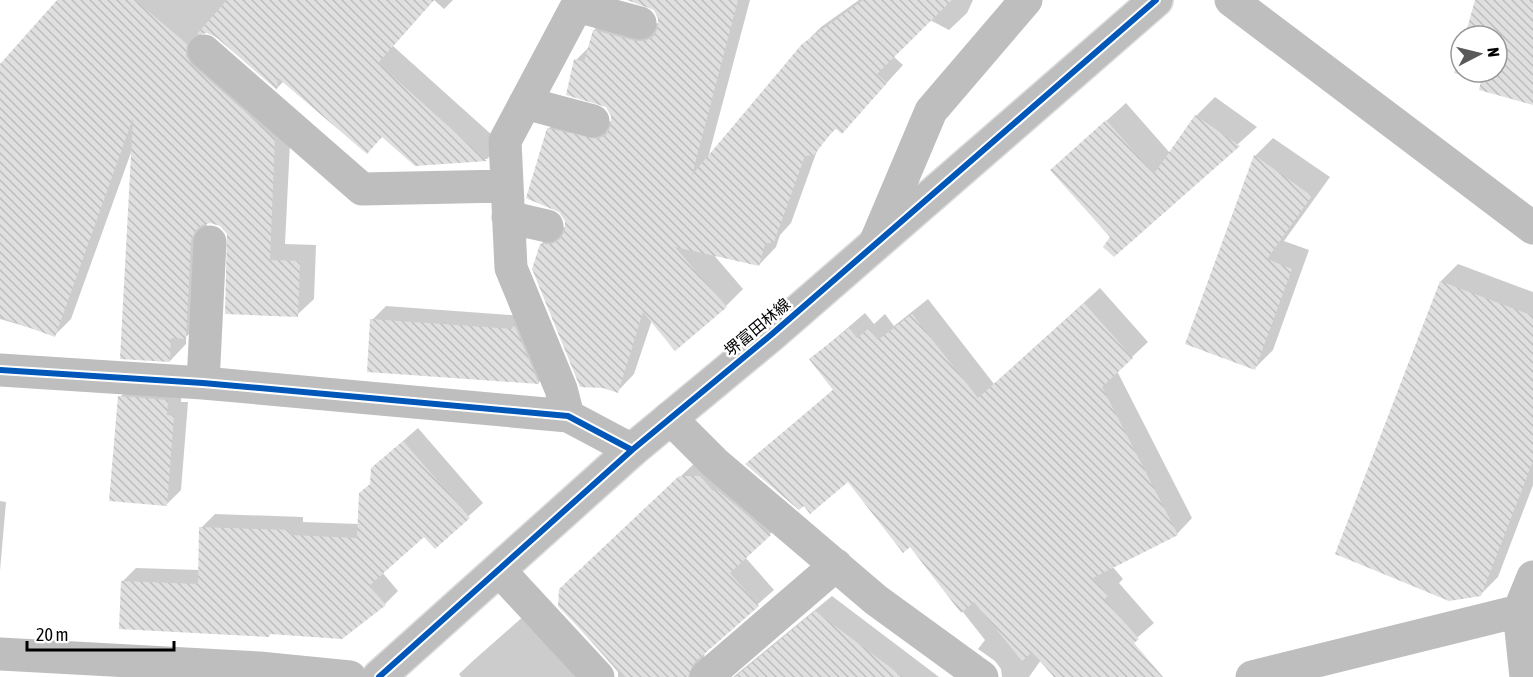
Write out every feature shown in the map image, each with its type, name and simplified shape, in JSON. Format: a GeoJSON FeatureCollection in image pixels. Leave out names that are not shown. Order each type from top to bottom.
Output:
{"type":"FeatureCollection","features":[{"type":"Feature","properties":{"kind":"street"},"geometry":{"type":"LineString","coordinates":[[876,241],[931,111],[1026,0]]}},
{"type":"Feature","properties":{"kind":"street","name":"堺富田林線"},"geometry":{"type":"LineString","coordinates":[[379,677],[632,450],[772,334],[876,241],[1156,0]]}},
{"type":"Feature","properties":{"kind":"street"},"geometry":{"type":"LineString","coordinates":[[1231,0],[1533,228]]}},
{"type":"Feature","properties":{"kind":"street"},"geometry":{"type":"LineString","coordinates":[[568,416],[561,390],[511,268],[506,201],[505,141],[578,3],[640,23]]}},
{"type":"Feature","properties":{"kind":"street"},"geometry":{"type":"LineString","coordinates":[[204,51],[362,189],[506,201],[547,226]]}},
{"type":"Feature","properties":{"kind":"street"},"geometry":{"type":"LineString","coordinates":[[525,103],[593,121]]}},
{"type":"Feature","properties":{"kind":"street"},"geometry":{"type":"LineString","coordinates":[[203,383],[210,242]]}},
{"type":"Feature","properties":{"kind":"street"},"geometry":{"type":"LineString","coordinates":[[0,370],[203,383],[568,416],[632,450]]}},
{"type":"Feature","properties":{"kind":"street"},"geometry":{"type":"LineString","coordinates":[[670,418],[714,462],[876,600],[982,677]]}},
{"type":"Feature","properties":{"kind":"street"},"geometry":{"type":"LineString","coordinates":[[706,677],[836,565]]}},
{"type":"Feature","properties":{"kind":"street"},"geometry":{"type":"LineString","coordinates":[[499,570],[598,677]]}},
{"type":"Feature","properties":{"kind":"street"},"geometry":{"type":"LineString","coordinates":[[1526,677],[1519,611],[1533,577]]}},
{"type":"Feature","properties":{"kind":"street"},"geometry":{"type":"LineString","coordinates":[[1252,677],[1519,611]]}},
{"type":"Feature","properties":{"kind":"street"},"geometry":{"type":"LineString","coordinates":[[0,654],[258,668],[350,677]]}},
{"type":"Feature","properties":{"kind":"building"},"geometry":{"type":"Polygon","coordinates":[[[57,0],[135,0],[187,44],[186,56],[192,65],[275,138],[270,260],[300,261],[298,317],[225,314],[227,234],[220,226],[210,223],[202,225],[195,231],[191,241],[186,339],[171,338],[170,362],[120,359],[133,118],[55,337],[0,317],[0,64],[57,0]]]}},
{"type":"Feature","properties":{"kind":"building"},"geometry":{"type":"Polygon","coordinates":[[[227,0],[434,0],[378,63],[487,161],[415,166],[382,137],[367,154],[278,78],[277,90],[216,37],[207,33],[196,35],[227,0]]]}},
{"type":"Feature","properties":{"kind":"building"},"geometry":{"type":"Polygon","coordinates":[[[627,0],[738,0],[692,175],[802,44],[863,0],[952,0],[877,74],[887,83],[842,134],[835,128],[814,155],[805,156],[774,242],[765,244],[759,266],[675,247],[727,307],[675,351],[643,312],[618,393],[603,388],[580,387],[532,269],[540,244],[552,244],[560,239],[565,231],[565,221],[559,212],[526,198],[547,128],[597,139],[606,135],[611,126],[611,116],[606,107],[566,95],[574,59],[584,62],[593,30],[636,41],[645,41],[654,36],[658,27],[658,19],[654,10],[627,0]]]}},
{"type":"Feature","properties":{"kind":"building"},"geometry":{"type":"Polygon","coordinates":[[[1475,0],[1533,0],[1533,105],[1479,90],[1480,84],[1509,84],[1509,24],[1468,24],[1475,0]]]}},
{"type":"Feature","properties":{"kind":"building"},"geometry":{"type":"Polygon","coordinates":[[[1195,115],[1240,146],[1114,257],[1103,247],[1110,237],[1050,170],[1106,120],[1154,174],[1195,115]]]}},
{"type":"Feature","properties":{"kind":"building"},"geometry":{"type":"Polygon","coordinates":[[[1254,155],[1312,196],[1267,259],[1292,269],[1255,370],[1185,344],[1254,155]]]}},
{"type":"Feature","properties":{"kind":"building"},"geometry":{"type":"Polygon","coordinates":[[[1440,281],[1533,316],[1533,461],[1481,596],[1449,601],[1335,554],[1440,281]]]}},
{"type":"Feature","properties":{"kind":"building"},"geometry":{"type":"Polygon","coordinates":[[[1084,303],[1133,358],[1102,387],[1178,535],[1093,578],[1108,596],[1104,599],[1139,639],[1134,643],[1163,677],[1054,677],[1032,652],[1022,661],[974,602],[961,613],[910,547],[903,553],[848,482],[810,514],[804,506],[799,510],[745,464],[833,390],[809,359],[849,328],[857,338],[868,329],[878,340],[912,314],[978,398],[1084,303]]]}},
{"type":"Feature","properties":{"kind":"building"},"geometry":{"type":"Polygon","coordinates":[[[370,319],[512,329],[514,324],[539,384],[367,372],[370,319]]]}},
{"type":"Feature","properties":{"kind":"building"},"geometry":{"type":"Polygon","coordinates":[[[118,396],[168,400],[167,415],[174,416],[167,506],[109,501],[118,396]]]}},
{"type":"Feature","properties":{"kind":"building"},"geometry":{"type":"Polygon","coordinates":[[[403,441],[470,518],[435,549],[424,537],[369,586],[386,605],[342,639],[119,629],[121,581],[198,584],[199,527],[290,530],[290,535],[357,538],[359,493],[370,484],[371,468],[403,441]]]}},
{"type":"Feature","properties":{"kind":"building"},"geometry":{"type":"Polygon","coordinates":[[[679,476],[700,476],[713,491],[716,489],[771,535],[730,573],[759,606],[694,663],[688,677],[626,677],[558,606],[559,589],[679,476]]]}},
{"type":"Feature","properties":{"kind":"building"},"geometry":{"type":"Polygon","coordinates":[[[815,611],[903,677],[735,677],[815,611]]]}},
{"type":"Feature","properties":{"kind":"cycle path"},"geometry":{"type":"LineString","coordinates":[[379,677],[632,450],[772,334],[1156,0]]}},
{"type":"Feature","properties":{"kind":"cycle path"},"geometry":{"type":"LineString","coordinates":[[0,370],[203,383],[568,416],[632,450]]}}]}
